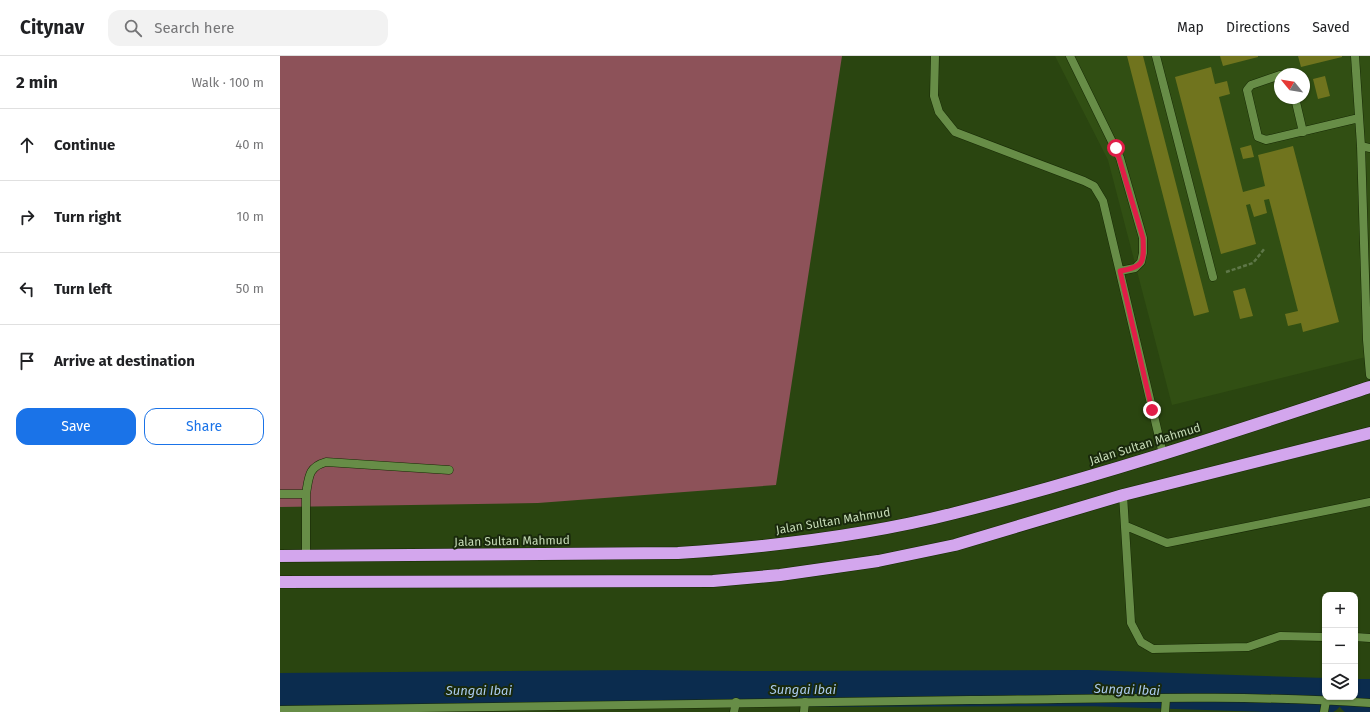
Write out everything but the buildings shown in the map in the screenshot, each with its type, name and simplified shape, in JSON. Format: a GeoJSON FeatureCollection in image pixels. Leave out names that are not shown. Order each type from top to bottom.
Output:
{"type":"FeatureCollection","features":[{"type":"Feature","properties":{"kind":"highway","name":"Jalan Sultan Mahmud"},"geometry":{"type":"LineString","coordinates":[[280,556],[678,553],[742,549],[874,529],[955,513],[1164,454],[1370,387]]}},
{"type":"Feature","properties":{"kind":"highway"},"geometry":{"type":"LineString","coordinates":[[280,582],[713,581],[780,575],[878,561],[955,544],[1123,495],[1370,433]]}},
{"type":"Feature","properties":{"kind":"street"},"geometry":{"type":"LineString","coordinates":[[935,56],[934,96],[939,112],[955,132],[1094,186],[1103,201],[1164,454]]}},
{"type":"Feature","properties":{"kind":"street"},"geometry":{"type":"LineString","coordinates":[[1070,56],[1118,153],[1143,238],[1143,253],[1141,262],[1135,268],[1120,271]]}},
{"type":"Feature","properties":{"kind":"street"},"geometry":{"type":"LineString","coordinates":[[1156,56],[1213,277]]}},
{"type":"Feature","properties":{"kind":"street"},"geometry":{"type":"LineString","coordinates":[[1355,56],[1361,146],[1370,375]]}},
{"type":"Feature","properties":{"kind":"street"},"geometry":{"type":"LineString","coordinates":[[1274,77],[1251,85],[1247,90],[1258,137],[1266,140],[1359,118]]}},
{"type":"Feature","properties":{"kind":"street"},"geometry":{"type":"LineString","coordinates":[[1296,104],[1302,132]]}},
{"type":"Feature","properties":{"kind":"street"},"geometry":{"type":"LineString","coordinates":[[1361,146],[1370,148]]}},
{"type":"Feature","properties":{"kind":"street"},"geometry":{"type":"LineString","coordinates":[[306,557],[306,494],[310,473],[317,465],[326,462],[448,470]]}},
{"type":"Feature","properties":{"kind":"street"},"geometry":{"type":"LineString","coordinates":[[280,494],[306,494]]}},
{"type":"Feature","properties":{"kind":"street"},"geometry":{"type":"LineString","coordinates":[[1123,495],[1131,623],[1141,642],[1153,648],[1248,647],[1280,636],[1322,637]]}},
{"type":"Feature","properties":{"kind":"street"},"geometry":{"type":"LineString","coordinates":[[1126,526],[1167,543],[1370,502]]}},
{"type":"Feature","properties":{"kind":"street"},"geometry":{"type":"LineString","coordinates":[[1358,637],[1370,638]]}},
{"type":"Feature","properties":{"kind":"street"},"geometry":{"type":"LineString","coordinates":[[1165,712],[1166,699]]}},
{"type":"Feature","properties":{"kind":"street"},"geometry":{"type":"LineString","coordinates":[[280,710],[526,708],[736,702],[1166,699],[1326,701],[1362,703],[1360,712]]}},
{"type":"Feature","properties":{"kind":"street"},"geometry":{"type":"LineString","coordinates":[[1324,712],[1326,701]]}},
{"type":"Feature","properties":{"kind":"street"},"geometry":{"type":"LineString","coordinates":[[734,712],[736,702]]}},
{"type":"Feature","properties":{"kind":"street"},"geometry":{"type":"LineString","coordinates":[[804,712],[805,702]]}},
{"type":"Feature","properties":{"kind":"path"},"geometry":{"type":"LineString","coordinates":[[1213,277],[1253,263],[1265,248]]}},
{"type":"Feature","properties":{"kind":"shaded area"},"geometry":{"type":"Polygon","coordinates":[[[280,56],[842,56],[776,485],[538,503],[280,507],[280,56]]]}},
{"type":"Feature","properties":{"kind":"shaded area"},"geometry":{"type":"Polygon","coordinates":[[[1055,56],[1370,56],[1370,356],[1172,405],[1108,160],[1055,56]]]}},
{"type":"Feature","properties":{"kind":"waterway","name":"Sungai Ibai"},"geometry":{"type":"LineString","coordinates":[[280,691],[642,688],[1087,688],[1322,696]]}},
{"type":"Feature","properties":{"kind":"waterway","name":"Sungai Ibai"},"geometry":{"type":"LineString","coordinates":[[1358,697],[1370,697]]}},
{"type":"Feature","properties":{"kind":"route"},"geometry":{"type":"LineString","coordinates":[[1116,148],[1143,238],[1143,253],[1141,262],[1135,268],[1120,271],[1152,410]]}}]}
